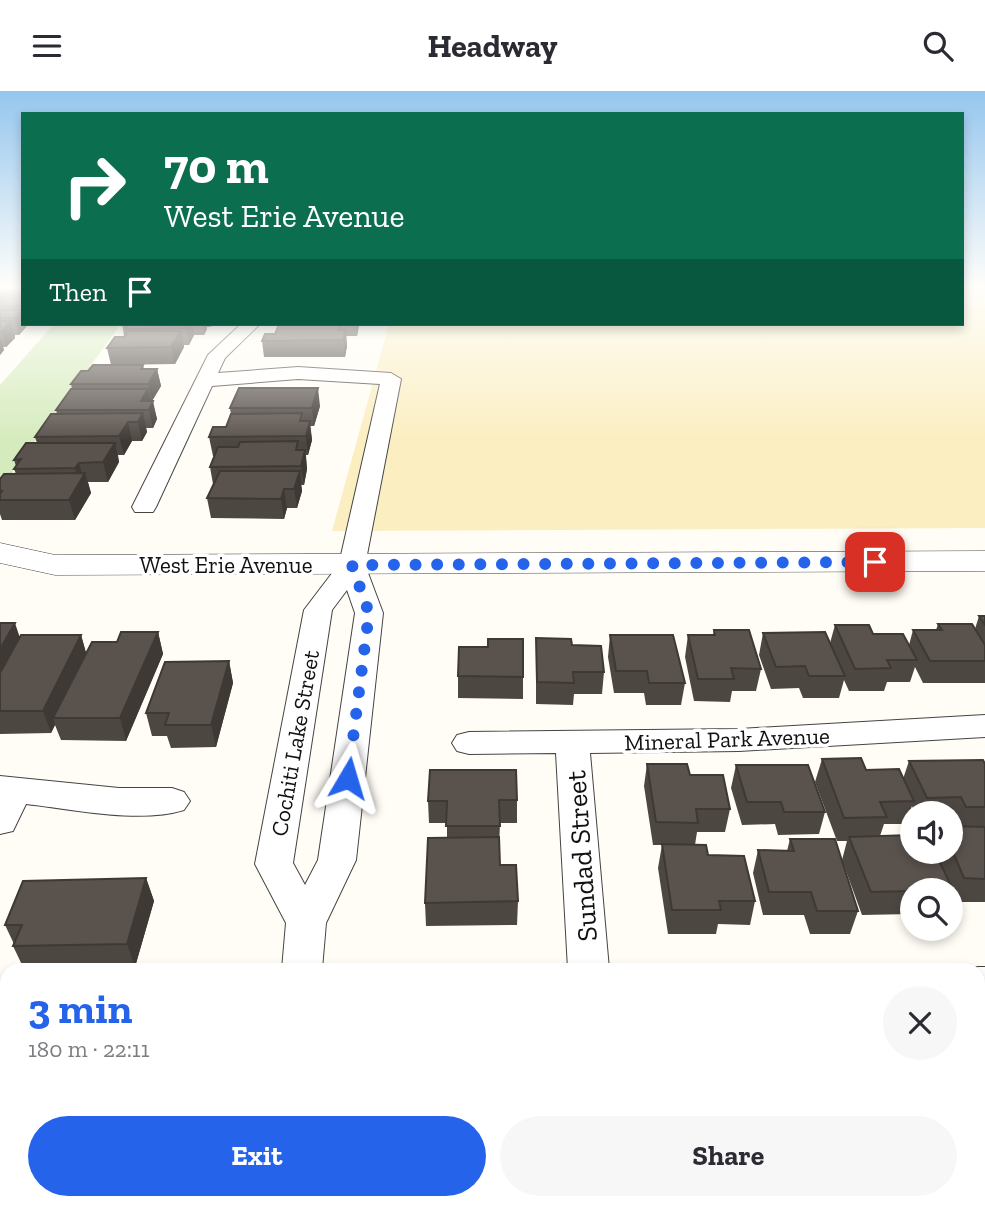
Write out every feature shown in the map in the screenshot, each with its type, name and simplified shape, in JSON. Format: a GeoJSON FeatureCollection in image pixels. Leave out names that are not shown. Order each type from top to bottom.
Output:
{"type":"FeatureCollection","features":[{"type":"Feature","properties":{"kind":"street"},"geometry":{"type":"LineString","coordinates":[[145,507],[217,355],[235,338]]}},
{"type":"Feature","properties":{"kind":"street","name":"Cochiti Lake Street"},"geometry":{"type":"LineString","coordinates":[[205,381],[231,386],[335,386],[391,379],[352,565],[318,610],[274,864],[306,923]]}},
{"type":"Feature","properties":{"kind":"street","name":"West Erie Avenue"},"geometry":{"type":"LineString","coordinates":[[0,552],[55,565],[985,561]]}},
{"type":"Feature","properties":{"kind":"street","name":"West Erie Avenue"},"geometry":{"type":"LineString","coordinates":[[0,579],[55,565]]}},
{"type":"Feature","properties":{"kind":"street"},"geometry":{"type":"LineString","coordinates":[[303,963],[306,923],[337,860],[366,640],[369,613],[352,565]]}},
{"type":"Feature","properties":{"kind":"street","name":"Mineral Park Avenue"},"geometry":{"type":"LineString","coordinates":[[469,743],[813,737],[985,726]]}},
{"type":"Feature","properties":{"kind":"street","name":"Sundad Street"},"geometry":{"type":"LineString","coordinates":[[572,743],[589,963]]}},
{"type":"Feature","properties":{"kind":"street"},"geometry":{"type":"LineString","coordinates":[[5,800],[172,801]]}},
{"type":"Feature","properties":{"kind":"green space"},"geometry":{"type":"Polygon","coordinates":[[[41,338],[111,338],[0,489],[0,385],[41,338]]]}},
{"type":"Feature","properties":{"kind":"sand"},"geometry":{"type":"Polygon","coordinates":[[[385,338],[985,338],[985,528],[332,531],[385,338]]]}},
{"type":"Feature","properties":{"kind":"building"},"geometry":{"type":"Polygon","coordinates":[[[114,338],[177,338],[171,347],[107,348],[114,338]]]}},
{"type":"Feature","properties":{"kind":"building"},"geometry":{"type":"Polygon","coordinates":[[[263,338],[344,338],[343,340],[262,341],[263,338]]]}},
{"type":"Feature","properties":{"kind":"building"},"geometry":{"type":"Polygon","coordinates":[[[93,365],[143,365],[141,369],[157,369],[148,384],[71,384],[81,371],[88,371],[93,365]]]}},
{"type":"Feature","properties":{"kind":"building"},"geometry":{"type":"Polygon","coordinates":[[[239,388],[318,388],[312,408],[230,408],[239,388]]]}},
{"type":"Feature","properties":{"kind":"building"},"geometry":{"type":"Polygon","coordinates":[[[71,389],[148,389],[141,401],[153,401],[149,410],[56,410],[71,389]]]}},
{"type":"Feature","properties":{"kind":"building"},"geometry":{"type":"Polygon","coordinates":[[[143,413],[138,422],[128,422],[119,436],[35,437],[51,414],[143,413]]]}},
{"type":"Feature","properties":{"kind":"building"},"geometry":{"type":"Polygon","coordinates":[[[302,413],[300,421],[310,421],[306,436],[209,437],[213,427],[226,427],[231,414],[302,413]]]}},
{"type":"Feature","properties":{"kind":"building"},"geometry":{"type":"Polygon","coordinates":[[[298,441],[296,450],[305,450],[301,466],[210,467],[218,447],[238,447],[240,442],[298,441]]]}},
{"type":"Feature","properties":{"kind":"building"},"geometry":{"type":"Polygon","coordinates":[[[26,443],[115,443],[103,462],[79,463],[75,468],[14,469],[21,459],[14,460],[26,443]]]}},
{"type":"Feature","properties":{"kind":"building"},"geometry":{"type":"Polygon","coordinates":[[[220,471],[300,471],[294,489],[284,489],[281,499],[207,498],[220,471]]]}},
{"type":"Feature","properties":{"kind":"building"},"geometry":{"type":"Polygon","coordinates":[[[85,473],[69,500],[0,500],[0,479],[4,474],[85,473]]]}},
{"type":"Feature","properties":{"kind":"building"},"geometry":{"type":"Polygon","coordinates":[[[0,623],[15,623],[0,649],[0,623]]]}},
{"type":"Feature","properties":{"kind":"building"},"geometry":{"type":"Polygon","coordinates":[[[938,624],[972,624],[985,645],[985,661],[930,661],[913,630],[942,630],[938,624]]]}},
{"type":"Feature","properties":{"kind":"building"},"geometry":{"type":"Polygon","coordinates":[[[835,625],[869,625],[873,634],[903,634],[917,660],[887,660],[891,668],[855,669],[835,625]]]}},
{"type":"Feature","properties":{"kind":"building"},"geometry":{"type":"Polygon","coordinates":[[[714,630],[749,630],[761,669],[731,668],[734,679],[698,679],[688,635],[715,635],[714,630]]]}},
{"type":"Feature","properties":{"kind":"building"},"geometry":{"type":"Polygon","coordinates":[[[121,632],[158,632],[120,718],[53,718],[92,642],[117,642],[121,632]]]}},
{"type":"Feature","properties":{"kind":"building"},"geometry":{"type":"Polygon","coordinates":[[[825,632],[845,676],[809,676],[805,666],[776,667],[763,633],[825,632]]]}},
{"type":"Feature","properties":{"kind":"building"},"geometry":{"type":"Polygon","coordinates":[[[21,635],[81,635],[43,711],[0,711],[0,673],[21,635]]]}},
{"type":"Feature","properties":{"kind":"building"},"geometry":{"type":"Polygon","coordinates":[[[610,635],[673,635],[685,683],[649,683],[647,671],[616,671],[610,635]]]}},
{"type":"Feature","properties":{"kind":"building"},"geometry":{"type":"Polygon","coordinates":[[[536,638],[571,639],[572,645],[601,646],[604,672],[573,672],[574,683],[537,682],[536,638]]]}},
{"type":"Feature","properties":{"kind":"building"},"geometry":{"type":"Polygon","coordinates":[[[488,639],[523,639],[523,677],[458,676],[459,647],[488,647],[488,639]]]}},
{"type":"Feature","properties":{"kind":"building"},"geometry":{"type":"Polygon","coordinates":[[[229,661],[211,725],[165,725],[169,713],[146,713],[165,662],[229,661]]]}},
{"type":"Feature","properties":{"kind":"building"},"geometry":{"type":"Polygon","coordinates":[[[861,758],[866,770],[899,769],[914,801],[880,802],[887,817],[844,818],[822,759],[861,758]]]}},
{"type":"Feature","properties":{"kind":"building"},"geometry":{"type":"Polygon","coordinates":[[[983,760],[985,807],[966,807],[961,797],[927,798],[909,761],[983,760]]]}},
{"type":"Feature","properties":{"kind":"building"},"geometry":{"type":"Polygon","coordinates":[[[647,764],[687,764],[690,775],[723,775],[730,809],[696,809],[698,823],[656,822],[647,764]]]}},
{"type":"Feature","properties":{"kind":"building"},"geometry":{"type":"Polygon","coordinates":[[[736,765],[808,765],[825,812],[784,812],[781,802],[747,802],[736,765]]]}},
{"type":"Feature","properties":{"kind":"building"},"geometry":{"type":"Polygon","coordinates":[[[430,770],[516,770],[517,800],[499,800],[500,826],[446,826],[447,801],[428,801],[430,770]]]}},
{"type":"Feature","properties":{"kind":"building"},"geometry":{"type":"Polygon","coordinates":[[[963,826],[985,827],[985,879],[964,878],[958,864],[963,864],[963,826]]]}},
{"type":"Feature","properties":{"kind":"building"},"geometry":{"type":"Polygon","coordinates":[[[900,835],[900,864],[941,864],[947,878],[900,878],[900,891],[871,892],[849,837],[900,835]]]}},
{"type":"Feature","properties":{"kind":"building"},"geometry":{"type":"Polygon","coordinates":[[[499,837],[500,865],[516,865],[518,901],[425,903],[428,838],[499,837]]]}},
{"type":"Feature","properties":{"kind":"building"},"geometry":{"type":"Polygon","coordinates":[[[790,839],[835,839],[858,911],[817,911],[811,892],[769,892],[758,850],[794,851],[790,839]]]}},
{"type":"Feature","properties":{"kind":"building"},"geometry":{"type":"Polygon","coordinates":[[[662,844],[706,845],[708,855],[744,856],[755,901],[719,901],[721,910],[672,910],[662,844]]]}},
{"type":"Feature","properties":{"kind":"building"},"geometry":{"type":"Polygon","coordinates":[[[146,878],[127,944],[13,946],[22,925],[5,925],[23,881],[146,878]]]}},
{"type":"Feature","properties":{"kind":"route"},"geometry":{"type":"LineString","coordinates":[[348,778],[369,613],[352,565],[875,562]]}}]}
